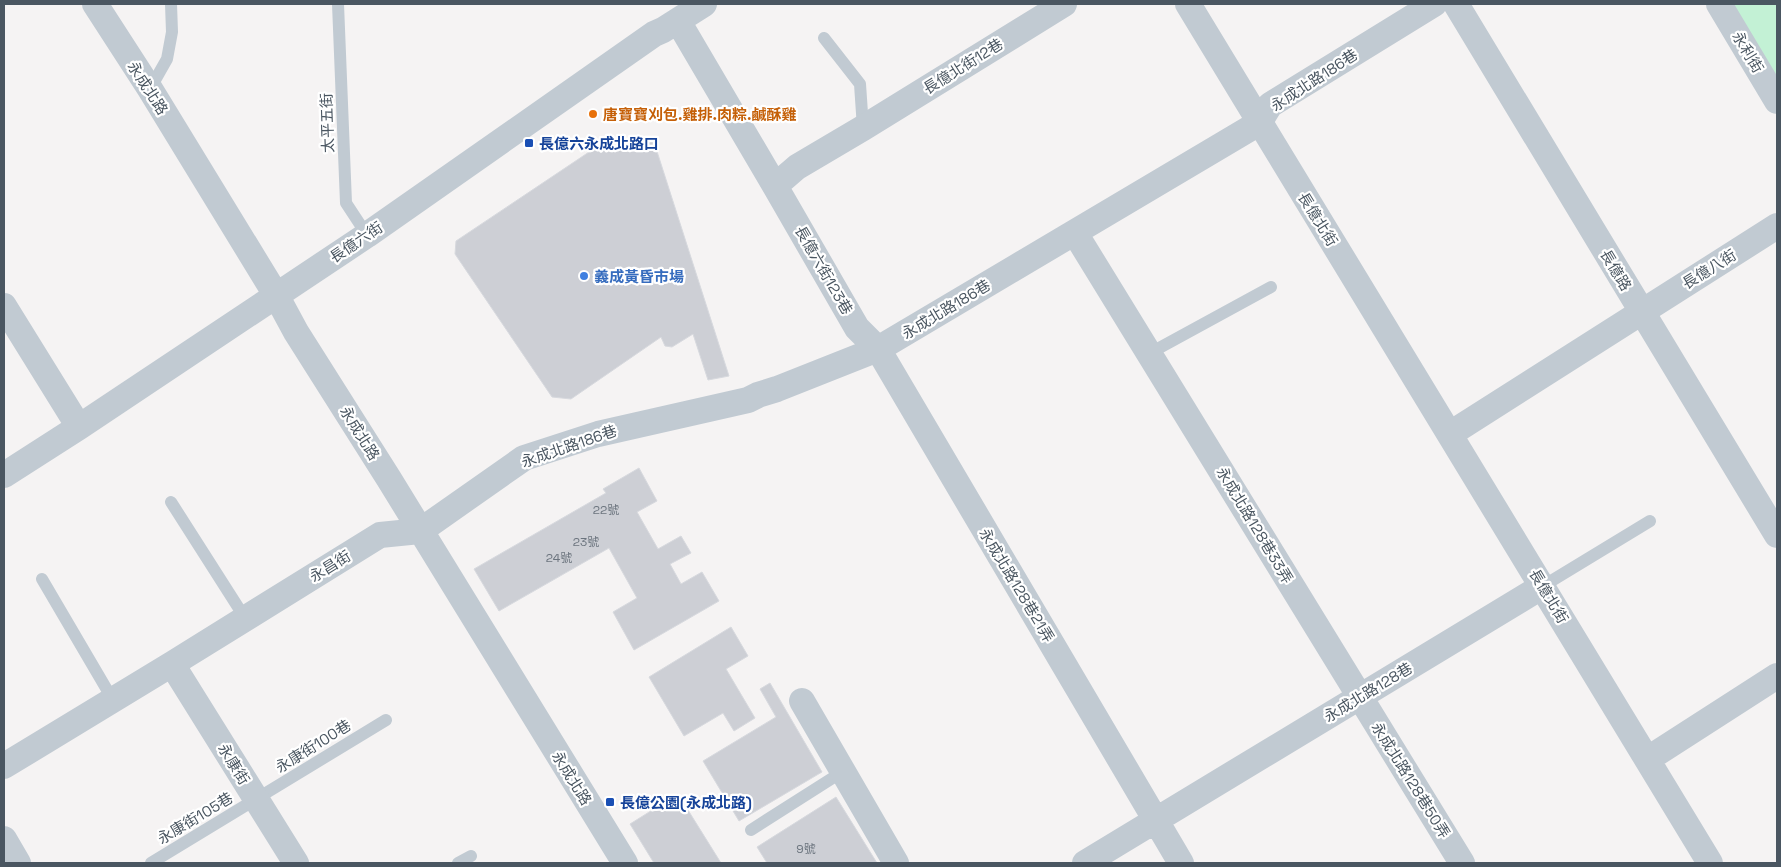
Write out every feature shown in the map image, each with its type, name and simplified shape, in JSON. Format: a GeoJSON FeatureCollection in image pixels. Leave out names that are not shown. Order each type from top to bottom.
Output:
{"type":"FeatureCollection","features":[{"type":"Feature","properties":{"kind":"street","name":"永成北路"},"geometry":{"type":"LineString","coordinates":[[95,4],[150,88],[276,295],[296,332],[389,479],[625,863]]}},
{"type":"Feature","properties":{"kind":"street","name":"長億六街"},"geometry":{"type":"LineString","coordinates":[[4,475],[367,235],[630,50],[704,4]]}},
{"type":"Feature","properties":{"kind":"street","name":"長億北街12巷"},"geometry":{"type":"LineString","coordinates":[[863,128],[1064,4]]}},
{"type":"Feature","properties":{"kind":"street","name":"長億北街"},"geometry":{"type":"LineString","coordinates":[[1188,4],[1710,863]]}},
{"type":"Feature","properties":{"kind":"street","name":"永成北路186巷"},"geometry":{"type":"LineString","coordinates":[[420,532],[524,458],[598,434],[748,400],[878,350],[1260,123],[1270,105],[1434,4]]}},
{"type":"Feature","properties":{"kind":"street","name":"長億路"},"geometry":{"type":"LineString","coordinates":[[1456,4],[1777,535]]}},
{"type":"Feature","properties":{"kind":"street","name":"永利街"},"geometry":{"type":"LineString","coordinates":[[1719,4],[1777,101]]}},
{"type":"Feature","properties":{"kind":"street","name":"長億六街123巷"},"geometry":{"type":"LineString","coordinates":[[678,21],[776,186],[857,328],[878,350]]}},
{"type":"Feature","properties":{"kind":"street"},"geometry":{"type":"LineString","coordinates":[[776,186],[797,167],[863,128]]}},
{"type":"Feature","properties":{"kind":"street","name":"長億八街"},"geometry":{"type":"LineString","coordinates":[[1642,312],[1777,226]]}},
{"type":"Feature","properties":{"kind":"street","name":"永成北路128巷33弄"},"geometry":{"type":"LineString","coordinates":[[1075,233],[1360,696]]}},
{"type":"Feature","properties":{"kind":"street"},"geometry":{"type":"LineString","coordinates":[[4,306],[79,427]]}},
{"type":"Feature","properties":{"kind":"street"},"geometry":{"type":"LineString","coordinates":[[1450,434],[1642,312]]}},
{"type":"Feature","properties":{"kind":"street","name":"永成北路128巷21弄"},"geometry":{"type":"LineString","coordinates":[[878,350],[1182,863]]}},
{"type":"Feature","properties":{"kind":"street","name":"永昌街"},"geometry":{"type":"LineString","coordinates":[[4,766],[380,535],[420,532]]}},
{"type":"Feature","properties":{"kind":"street","name":"永成北路128巷"},"geometry":{"type":"LineString","coordinates":[[1085,863],[1543,586]]}},
{"type":"Feature","properties":{"kind":"street","name":"永康街"},"geometry":{"type":"LineString","coordinates":[[172,664],[296,863]]}},
{"type":"Feature","properties":{"kind":"street"},"geometry":{"type":"LineString","coordinates":[[1648,759],[1777,676]]}},
{"type":"Feature","properties":{"kind":"street","name":"永成北路128巷50弄"},"geometry":{"type":"LineString","coordinates":[[1360,696],[1462,863]]}},
{"type":"Feature","properties":{"kind":"street"},"geometry":{"type":"LineString","coordinates":[[802,701],[896,863]]}},
{"type":"Feature","properties":{"kind":"street"},"geometry":{"type":"LineString","coordinates":[[4,839],[18,863]]}},
{"type":"Feature","properties":{"kind":"lane"},"geometry":{"type":"LineString","coordinates":[[150,88],[167,59],[172,32],[171,4]]}},
{"type":"Feature","properties":{"kind":"lane","name":"太平五街"},"geometry":{"type":"LineString","coordinates":[[338,4],[346,204],[367,235]]}},
{"type":"Feature","properties":{"kind":"lane"},"geometry":{"type":"LineString","coordinates":[[824,38],[860,84],[863,128]]}},
{"type":"Feature","properties":{"kind":"lane"},"geometry":{"type":"LineString","coordinates":[[1150,353],[1271,287]]}},
{"type":"Feature","properties":{"kind":"lane"},"geometry":{"type":"LineString","coordinates":[[171,502],[245,618]]}},
{"type":"Feature","properties":{"kind":"lane","name":"永成北路128巷"},"geometry":{"type":"LineString","coordinates":[[1543,586],[1650,520]]}},
{"type":"Feature","properties":{"kind":"lane"},"geometry":{"type":"LineString","coordinates":[[42,579],[113,700]]}},
{"type":"Feature","properties":{"kind":"lane","name":"永康街100巷"},"geometry":{"type":"LineString","coordinates":[[256,800],[386,720]]}},
{"type":"Feature","properties":{"kind":"lane"},"geometry":{"type":"LineString","coordinates":[[751,830],[842,772]]}},
{"type":"Feature","properties":{"kind":"lane","name":"永康街105巷"},"geometry":{"type":"LineString","coordinates":[[151,863],[256,800]]}},
{"type":"Feature","properties":{"kind":"lane"},"geometry":{"type":"LineString","coordinates":[[458,863],[471,856]]}},
{"type":"Feature","properties":{"kind":"green space"},"geometry":{"type":"Polygon","coordinates":[[[1729,4],[1777,4],[1777,83],[1729,4]]]}},
{"type":"Feature","properties":{"kind":"building","name":"義成黃昏市場"},"geometry":{"type":"Polygon","coordinates":[[[654,142],[729,376],[708,380],[693,334],[672,347],[665,346],[661,337],[571,399],[552,397],[455,254],[456,241],[601,144],[604,151],[654,142]]]}},
{"type":"Feature","properties":{"kind":"building"},"geometry":{"type":"Polygon","coordinates":[[[639,468],[657,501],[637,512],[658,549],[681,536],[691,553],[670,564],[681,584],[702,572],[719,601],[634,650],[613,612],[637,598],[609,548],[499,611],[474,569],[606,493],[603,489],[639,468]]]}},
{"type":"Feature","properties":{"kind":"building"},"geometry":{"type":"Polygon","coordinates":[[[731,627],[748,656],[726,669],[755,718],[734,731],[723,713],[684,736],[649,677],[731,627]]]}},
{"type":"Feature","properties":{"kind":"building"},"geometry":{"type":"Polygon","coordinates":[[[770,683],[822,772],[739,821],[703,761],[776,717],[760,689],[770,683]]]}},
{"type":"Feature","properties":{"kind":"building"},"geometry":{"type":"Polygon","coordinates":[[[678,794],[721,863],[654,863],[630,824],[678,794]]]}},
{"type":"Feature","properties":{"kind":"building"},"geometry":{"type":"Polygon","coordinates":[[[836,797],[877,863],[767,863],[757,847],[836,797]]]}},
{"type":"Feature","properties":{"kind":"place","name":"唐寶寶刈包.雞排.肉粽.鹹酥雞"},"geometry":{"type":"Point","coordinates":[593,114]}},
{"type":"Feature","properties":{"kind":"place","name":"長億六永成北路口"},"geometry":{"type":"Point","coordinates":[529,143]}},
{"type":"Feature","properties":{"kind":"place","name":"義成黃昏市場"},"geometry":{"type":"Point","coordinates":[584,276]}},
{"type":"Feature","properties":{"kind":"place","name":"長億公園(永成北路)"},"geometry":{"type":"Point","coordinates":[610,802]}}]}
